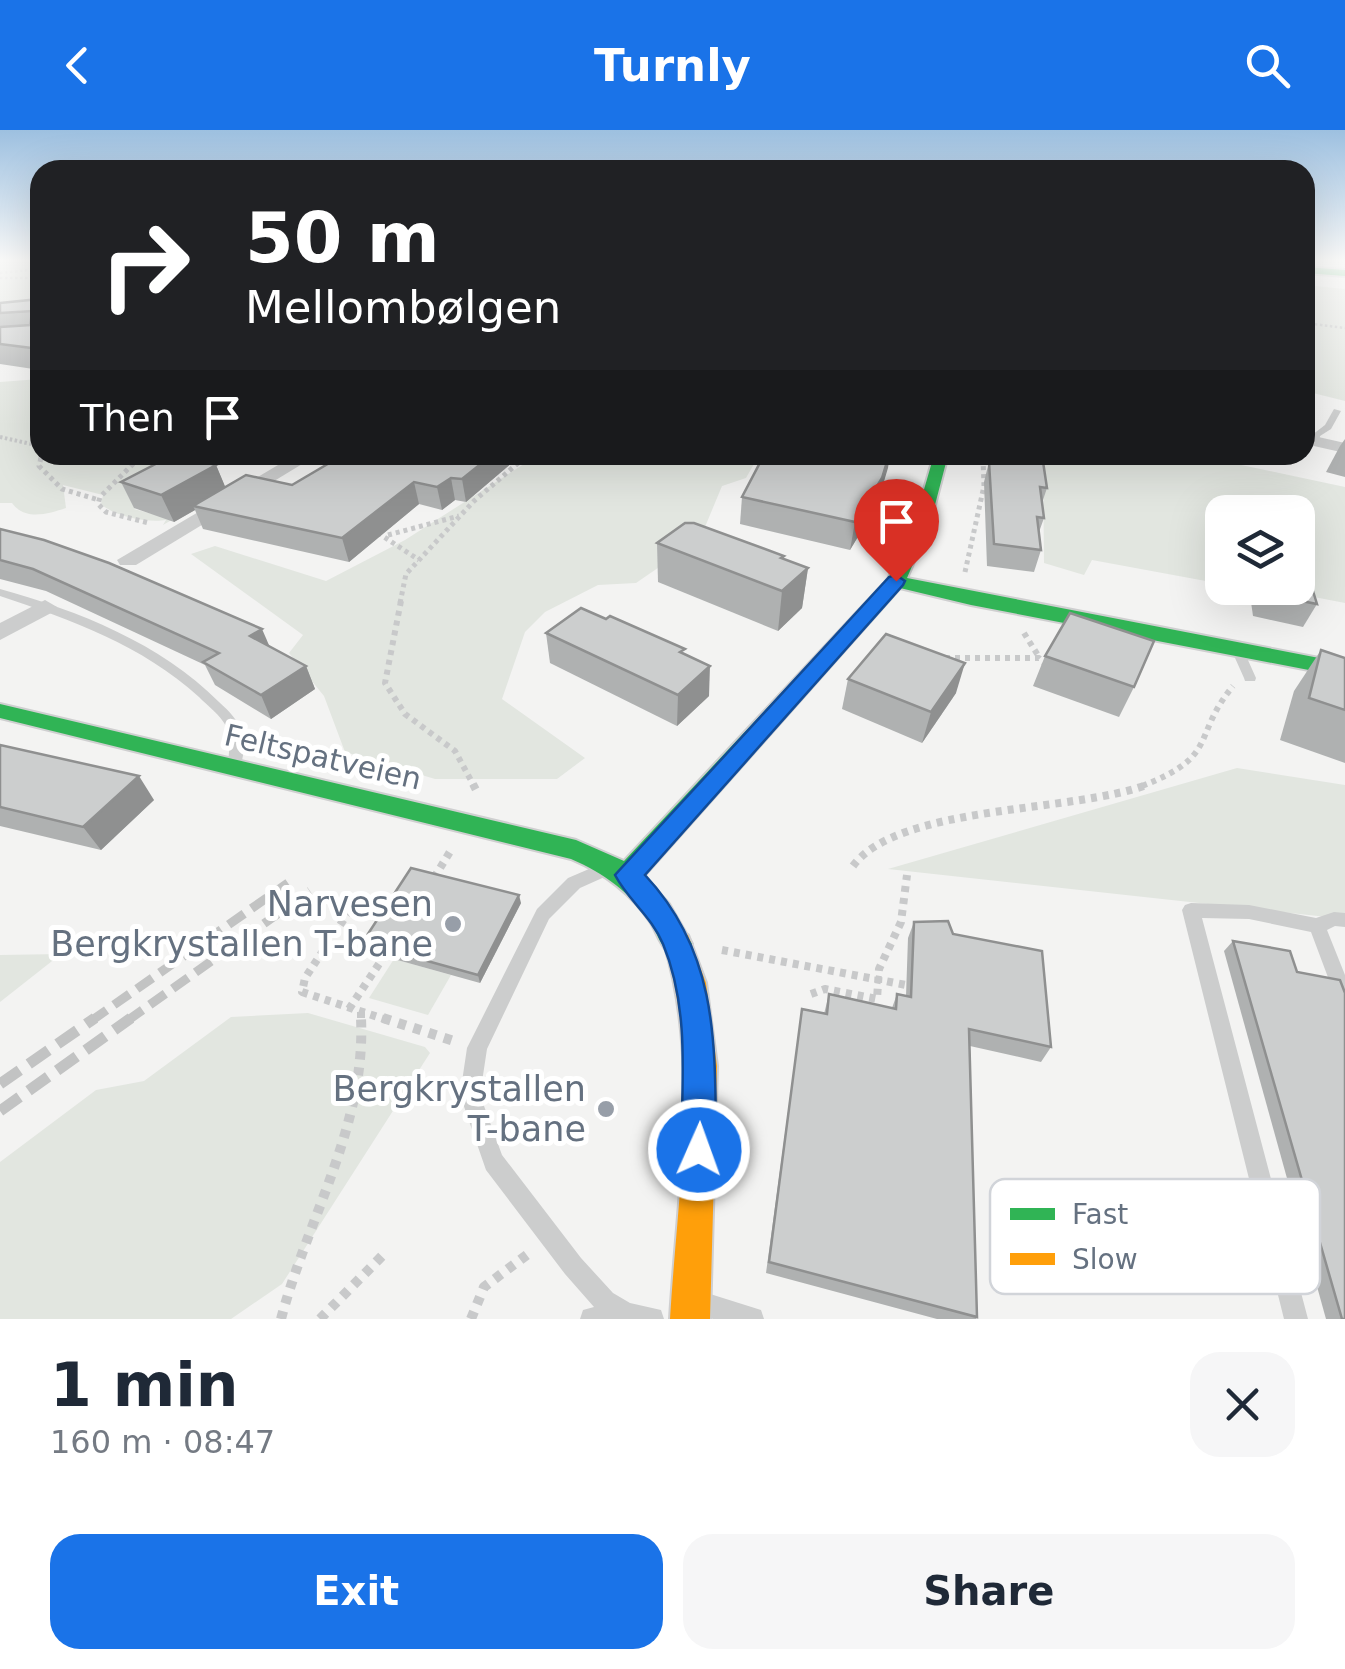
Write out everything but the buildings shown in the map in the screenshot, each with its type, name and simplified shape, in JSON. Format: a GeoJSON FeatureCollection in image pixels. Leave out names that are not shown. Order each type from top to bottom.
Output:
{"type":"FeatureCollection","features":[{"type":"Feature","properties":{"kind":"main road"},"geometry":{"type":"LineString","coordinates":[[691,1310],[700,1118],[698,1026],[678,944],[658,908],[621,871],[896,581],[906,566],[938,465]]}},
{"type":"Feature","properties":{"kind":"main road"},"geometry":{"type":"LineString","coordinates":[[896,581],[971,599],[1345,670]]}},
{"type":"Feature","properties":{"kind":"main road","name":"Feltspatveien"},"geometry":{"type":"LineString","coordinates":[[0,711],[556,843],[621,871]]}},
{"type":"Feature","properties":{"kind":"street"},"geometry":{"type":"LineString","coordinates":[[1315,441],[1345,448]]}},
{"type":"Feature","properties":{"kind":"street"},"geometry":{"type":"LineString","coordinates":[[128,560],[291,465]]}},
{"type":"Feature","properties":{"kind":"street"},"geometry":{"type":"LineString","coordinates":[[0,633],[44,607]]}},
{"type":"Feature","properties":{"kind":"lane"},"geometry":{"type":"LineString","coordinates":[[1315,436],[1328,427],[1337,412]]}},
{"type":"Feature","properties":{"kind":"lane"},"geometry":{"type":"LineString","coordinates":[[0,592],[106,632],[172,667],[205,695],[234,729],[238,744],[234,767]]}},
{"type":"Feature","properties":{"kind":"lane"},"geometry":{"type":"LineString","coordinates":[[1237,649],[1250,678]]}},
{"type":"Feature","properties":{"kind":"lane"},"geometry":{"type":"LineString","coordinates":[[621,871],[580,880],[552,902],[477,1048],[470,1071],[470,1095],[494,1162],[573,1266],[604,1300],[626,1314]]}},
{"type":"Feature","properties":{"kind":"lane"},"geometry":{"type":"LineString","coordinates":[[1260,1179],[1191,910],[1249,912],[1317,926],[1334,919],[1345,920]]}},
{"type":"Feature","properties":{"kind":"lane"},"geometry":{"type":"LineString","coordinates":[[1317,926],[1345,998]]}},
{"type":"Feature","properties":{"kind":"lane"},"geometry":{"type":"LineString","coordinates":[[1290,1294],[1296,1319]]}},
{"type":"Feature","properties":{"kind":"lane"},"geometry":{"type":"LineString","coordinates":[[691,1310],[752,1319]]}},
{"type":"Feature","properties":{"kind":"lane"},"geometry":{"type":"LineString","coordinates":[[592,1319],[626,1314],[652,1319]]}},
{"type":"Feature","properties":{"kind":"path"},"geometry":{"type":"LineString","coordinates":[[1315,324],[1345,328]]}},
{"type":"Feature","properties":{"kind":"path"},"geometry":{"type":"LineString","coordinates":[[0,438],[30,446]]}},
{"type":"Feature","properties":{"kind":"path"},"geometry":{"type":"LineString","coordinates":[[39,465],[62,489],[99,500]]}},
{"type":"Feature","properties":{"kind":"path"},"geometry":{"type":"LineString","coordinates":[[132,465],[98,504],[106,512],[165,528]]}},
{"type":"Feature","properties":{"kind":"path"},"geometry":{"type":"LineString","coordinates":[[478,796],[455,751],[405,714],[385,683],[406,574],[515,465]]}},
{"type":"Feature","properties":{"kind":"path"},"geometry":{"type":"LineString","coordinates":[[961,588],[984,486],[983,465]]}},
{"type":"Feature","properties":{"kind":"path"},"geometry":{"type":"LineString","coordinates":[[864,488],[930,497]]}},
{"type":"Feature","properties":{"kind":"path"},"geometry":{"type":"LineString","coordinates":[[471,489],[478,498]]}},
{"type":"Feature","properties":{"kind":"path"},"geometry":{"type":"LineString","coordinates":[[388,535],[460,516]]}},
{"type":"Feature","properties":{"kind":"path"},"geometry":{"type":"LineString","coordinates":[[378,533],[418,560]]}},
{"type":"Feature","properties":{"kind":"path"},"geometry":{"type":"LineString","coordinates":[[930,658],[1039,658],[1046,665]]}},
{"type":"Feature","properties":{"kind":"path"},"geometry":{"type":"LineString","coordinates":[[853,866],[860,854],[887,837],[914,829],[1138,788],[1162,778],[1193,760],[1223,698],[1250,678]]}},
{"type":"Feature","properties":{"kind":"path"},"geometry":{"type":"LineString","coordinates":[[424,893],[454,846]]}},
{"type":"Feature","properties":{"kind":"path"},"geometry":{"type":"LineString","coordinates":[[812,994],[825,990],[877,999],[880,969],[902,922],[906,875]]}},
{"type":"Feature","properties":{"kind":"path"},"geometry":{"type":"LineString","coordinates":[[340,903],[350,910],[392,921]]}},
{"type":"Feature","properties":{"kind":"path"},"geometry":{"type":"LineString","coordinates":[[350,910],[301,989],[312,998],[477,1048]]}},
{"type":"Feature","properties":{"kind":"path"},"geometry":{"type":"LineString","coordinates":[[349,1009],[395,939]]}},
{"type":"Feature","properties":{"kind":"path"},"geometry":{"type":"LineString","coordinates":[[716,949],[906,984]]}},
{"type":"Feature","properties":{"kind":"path"},"geometry":{"type":"LineString","coordinates":[[281,1319],[360,1096],[366,1049],[361,1012]]}},
{"type":"Feature","properties":{"kind":"path"},"geometry":{"type":"LineString","coordinates":[[472,1319],[484,1287],[538,1246]]}},
{"type":"Feature","properties":{"kind":"path"},"geometry":{"type":"LineString","coordinates":[[320,1319],[386,1252]]}},
{"type":"Feature","properties":{"kind":"shaded area"},"geometry":{"type":"Polygon","coordinates":[[[1315,315],[1345,315],[1345,401],[1315,394],[1315,315]]]}},
{"type":"Feature","properties":{"kind":"shaded area"},"geometry":{"type":"Polygon","coordinates":[[[30,380],[30,465],[211,465],[134,509],[167,518],[189,510],[163,525],[166,520],[123,516],[101,504],[103,495],[63,485],[66,508],[59,510],[30,514],[12,503],[0,503],[0,382],[30,380]]]}},
{"type":"Feature","properties":{"kind":"shaded area"},"geometry":{"type":"Polygon","coordinates":[[[522,465],[753,465],[746,478],[722,486],[700,539],[636,583],[598,585],[545,612],[525,632],[502,699],[585,758],[557,779],[435,779],[345,752],[324,696],[289,653],[303,635],[191,554],[215,546],[326,581],[405,540],[522,465]]]}},
{"type":"Feature","properties":{"kind":"shaded area"},"geometry":{"type":"Polygon","coordinates":[[[1043,465],[1241,465],[1345,487],[1345,603],[1315,597],[1315,495],[1205,495],[1205,581],[1092,560],[1084,575],[1044,563],[1043,465]]]}},
{"type":"Feature","properties":{"kind":"shaded area"},"geometry":{"type":"Polygon","coordinates":[[[1237,768],[1345,785],[1345,919],[888,869],[1237,768]]]}},
{"type":"Feature","properties":{"kind":"shaded area"},"geometry":{"type":"Polygon","coordinates":[[[61,954],[0,1002],[0,955],[61,954]]]}},
{"type":"Feature","properties":{"kind":"shaded area"},"geometry":{"type":"Polygon","coordinates":[[[394,959],[451,975],[428,1015],[369,998],[394,959]]]}},
{"type":"Feature","properties":{"kind":"shaded area"},"geometry":{"type":"Polygon","coordinates":[[[308,1013],[425,1047],[430,1053],[282,1284],[231,1319],[0,1319],[0,1162],[96,1090],[144,1081],[231,1017],[308,1013]]]}},
{"type":"Feature","properties":{"kind":"railway"},"geometry":{"type":"LineString","coordinates":[[91,1021],[288,883]]}},
{"type":"Feature","properties":{"kind":"railway"},"geometry":{"type":"LineString","coordinates":[[127,1021],[310,891]]}},
{"type":"Feature","properties":{"kind":"railway"},"geometry":{"type":"LineString","coordinates":[[0,1084],[95,1018]]}},
{"type":"Feature","properties":{"kind":"railway"},"geometry":{"type":"LineString","coordinates":[[0,1111],[131,1018]]}},
{"type":"Feature","properties":{"kind":"traffic: fast"},"geometry":{"type":"LineString","coordinates":[[628,875],[896,581],[922,524],[938,465]]}},
{"type":"Feature","properties":{"kind":"traffic: fast"},"geometry":{"type":"LineString","coordinates":[[896,581],[971,599],[1345,670]]}},
{"type":"Feature","properties":{"kind":"traffic: fast"},"geometry":{"type":"LineString","coordinates":[[0,711],[576,850],[610,866],[637,886],[678,944]]}},
{"type":"Feature","properties":{"kind":"traffic: slow"},"geometry":{"type":"LineString","coordinates":[[678,944],[691,983],[701,1066],[690,1319]]}},
{"type":"Feature","properties":{"kind":"place","name":"Narvesen Bergkrystallen T-bane"},"geometry":{"type":"Point","coordinates":[453,924]}},
{"type":"Feature","properties":{"kind":"place","name":"Bergkrystallen T-bane"},"geometry":{"type":"Point","coordinates":[606,1109]}},
{"type":"Feature","properties":{"kind":"route"},"geometry":{"type":"LineString","coordinates":[[699,1150],[698,1026],[691,992],[678,944],[658,908],[628,875],[896,581]]}}]}
